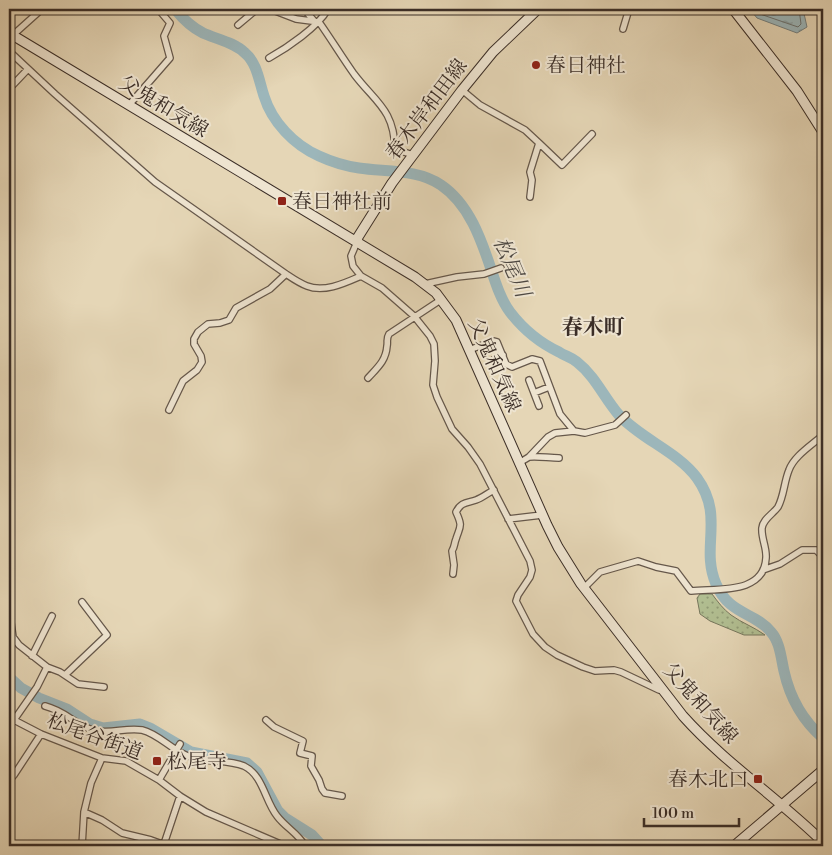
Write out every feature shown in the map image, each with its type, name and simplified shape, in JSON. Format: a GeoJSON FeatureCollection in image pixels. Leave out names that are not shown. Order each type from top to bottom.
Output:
{"type":"FeatureCollection","features":[{"type":"Feature","properties":{"kind":"main road","name":"春木岸和田線"},"geometry":{"type":"LineString","coordinates":[[357,242],[358,237],[392,183],[462,90],[492,52],[538,9]]}},
{"type":"Feature","properties":{"kind":"main road"},"geometry":{"type":"LineString","coordinates":[[733,9],[797,91],[823,132]]}},
{"type":"Feature","properties":{"kind":"main road","name":"父鬼和気線"},"geometry":{"type":"LineString","coordinates":[[11,34],[357,242],[425,284],[442,299],[456,320],[542,515],[558,547],[584,588],[696,730],[823,842]]}},
{"type":"Feature","properties":{"kind":"main road"},"geometry":{"type":"LineString","coordinates":[[734,846],[822,771]]}},
{"type":"Feature","properties":{"kind":"street"},"geometry":{"type":"LineString","coordinates":[[11,34],[42,9]]}},
{"type":"Feature","properties":{"kind":"street"},"geometry":{"type":"LineString","coordinates":[[129,105],[170,58],[164,36],[170,23],[158,9]]}},
{"type":"Feature","properties":{"kind":"street"},"geometry":{"type":"LineString","coordinates":[[238,25],[256,9]]}},
{"type":"Feature","properties":{"kind":"street"},"geometry":{"type":"LineString","coordinates":[[270,9],[296,19],[317,22]]}},
{"type":"Feature","properties":{"kind":"street"},"geometry":{"type":"LineString","coordinates":[[304,9],[317,22],[355,75],[388,114],[395,141],[395,149],[411,158]]}},
{"type":"Feature","properties":{"kind":"street"},"geometry":{"type":"LineString","coordinates":[[268,58],[284,50],[317,22],[328,9]]}},
{"type":"Feature","properties":{"kind":"street"},"geometry":{"type":"LineString","coordinates":[[623,29],[629,9]]}},
{"type":"Feature","properties":{"kind":"street"},"geometry":{"type":"LineString","coordinates":[[9,52],[155,182],[286,274],[305,286],[313,288],[342,284],[361,276]]}},
{"type":"Feature","properties":{"kind":"street"},"geometry":{"type":"LineString","coordinates":[[9,89],[28,69]]}},
{"type":"Feature","properties":{"kind":"street"},"geometry":{"type":"LineString","coordinates":[[462,90],[480,105],[525,130],[562,165],[592,134]]}},
{"type":"Feature","properties":{"kind":"street"},"geometry":{"type":"LineString","coordinates":[[530,197],[532,180],[530,172],[539,143]]}},
{"type":"Feature","properties":{"kind":"street"},"geometry":{"type":"LineString","coordinates":[[357,242],[351,256],[353,266],[361,276],[382,288],[414,316],[434,344],[433,385],[437,397],[452,429],[468,446],[480,464],[530,561],[532,570],[530,577],[516,601],[533,634],[546,647],[558,655],[583,667],[595,671],[614,670],[659,690],[663,690]]}},
{"type":"Feature","properties":{"kind":"street"},"geometry":{"type":"LineString","coordinates":[[425,284],[457,277],[484,274],[499,268]]}},
{"type":"Feature","properties":{"kind":"street"},"geometry":{"type":"LineString","coordinates":[[169,410],[183,381],[198,370],[202,362],[201,356],[194,344],[194,339],[198,332],[208,324],[228,320],[236,308],[270,289],[286,274]]}},
{"type":"Feature","properties":{"kind":"street"},"geometry":{"type":"LineString","coordinates":[[368,378],[383,363],[387,346],[386,338],[389,334],[442,299]]}},
{"type":"Feature","properties":{"kind":"street"},"geometry":{"type":"LineString","coordinates":[[469,350],[493,341],[497,342],[506,364],[512,367],[532,359],[543,361],[549,387],[560,414],[574,431]]}},
{"type":"Feature","properties":{"kind":"street"},"geometry":{"type":"LineString","coordinates":[[493,360],[503,355]]}},
{"type":"Feature","properties":{"kind":"street"},"geometry":{"type":"LineString","coordinates":[[529,380],[539,406]]}},
{"type":"Feature","properties":{"kind":"street"},"geometry":{"type":"LineString","coordinates":[[534,393],[549,387]]}},
{"type":"Feature","properties":{"kind":"street"},"geometry":{"type":"LineString","coordinates":[[519,463],[529,457],[548,437],[555,433],[574,431],[585,433],[615,425],[626,415]]}},
{"type":"Feature","properties":{"kind":"street"},"geometry":{"type":"LineString","coordinates":[[584,588],[600,572],[638,561],[676,571],[691,591],[732,589],[755,581],[762,575],[766,558],[763,525],[778,508],[789,470],[794,461],[823,435]]}},
{"type":"Feature","properties":{"kind":"street"},"geometry":{"type":"LineString","coordinates":[[529,457],[536,456],[543,459],[559,458]]}},
{"type":"Feature","properties":{"kind":"street"},"geometry":{"type":"LineString","coordinates":[[453,574],[452,551],[461,527],[461,522],[456,512],[465,502],[476,500],[494,490]]}},
{"type":"Feature","properties":{"kind":"street"},"geometry":{"type":"LineString","coordinates":[[508,518],[542,515]]}},
{"type":"Feature","properties":{"kind":"street"},"geometry":{"type":"LineString","coordinates":[[764,570],[780,564],[802,550],[816,550],[823,557]]}},
{"type":"Feature","properties":{"kind":"street"},"geometry":{"type":"LineString","coordinates":[[65,675],[107,635],[82,602]]}},
{"type":"Feature","properties":{"kind":"street"},"geometry":{"type":"LineString","coordinates":[[9,608],[13,637],[32,656],[46,667],[65,675],[78,684],[104,687]]}},
{"type":"Feature","properties":{"kind":"street"},"geometry":{"type":"LineString","coordinates":[[32,656],[52,616]]}},
{"type":"Feature","properties":{"kind":"street","name":"松尾谷街道"},"geometry":{"type":"LineString","coordinates":[[46,667],[37,687],[10,721],[102,758],[126,761],[159,780],[206,812],[285,846]]}},
{"type":"Feature","properties":{"kind":"street"},"geometry":{"type":"LineString","coordinates":[[46,706],[66,714],[92,730],[105,732],[141,730],[178,747],[189,757],[242,765],[249,769],[260,782],[276,815],[295,831],[305,846]]}},
{"type":"Feature","properties":{"kind":"street"},"geometry":{"type":"LineString","coordinates":[[266,720],[274,727],[303,741],[300,753],[312,756],[311,766],[322,789],[325,793],[342,796]]}},
{"type":"Feature","properties":{"kind":"street"},"geometry":{"type":"LineString","coordinates":[[9,781],[40,734]]}},
{"type":"Feature","properties":{"kind":"street"},"geometry":{"type":"LineString","coordinates":[[159,780],[178,747]]}},
{"type":"Feature","properties":{"kind":"street"},"geometry":{"type":"LineString","coordinates":[[82,846],[84,812],[91,783],[102,758]]}},
{"type":"Feature","properties":{"kind":"street"},"geometry":{"type":"LineString","coordinates":[[84,812],[102,820],[122,833],[166,845],[180,796]]}},
{"type":"Feature","properties":{"kind":"green space"},"geometry":{"type":"Polygon","coordinates":[[[700,594],[712,594],[731,615],[765,635],[744,635],[710,621],[700,614],[697,598],[700,594]]]}},
{"type":"Feature","properties":{"kind":"water"},"geometry":{"type":"Polygon","coordinates":[[[754,9],[803,9],[807,27],[797,33],[757,18],[752,12],[754,9]]]}},
{"type":"Feature","properties":{"kind":"waterway","name":"松尾川"},"geometry":{"type":"LineString","coordinates":[[175,9],[195,28],[236,46],[249,57],[255,67],[272,115],[285,132],[301,146],[319,156],[344,165],[422,176],[441,185],[451,193],[473,223],[501,297],[515,318],[539,340],[584,368],[619,415],[628,424],[670,453],[697,478],[710,506],[710,557],[716,584],[728,602],[765,625],[774,636],[793,699],[809,724],[823,738]]}},
{"type":"Feature","properties":{"kind":"waterway"},"geometry":{"type":"LineString","coordinates":[[9,677],[21,688],[39,698],[67,709],[90,724],[103,728],[140,724],[191,752],[247,763],[257,772],[278,811],[285,818],[312,835],[322,846]]}},
{"type":"Feature","properties":{"kind":"place","name":"春日神社"},"geometry":{"type":"Point","coordinates":[536,65]}},
{"type":"Feature","properties":{"kind":"place","name":"春日神社前"},"geometry":{"type":"Point","coordinates":[282,201]}},
{"type":"Feature","properties":{"kind":"place","name":"松尾寺"},"geometry":{"type":"Point","coordinates":[157,761]}},
{"type":"Feature","properties":{"kind":"place","name":"春木北口"},"geometry":{"type":"Point","coordinates":[758,779]}},
{"type":"Feature","properties":{"kind":"district","name":"春木町"},"geometry":{"type":"Point","coordinates":[593,327]}}]}
